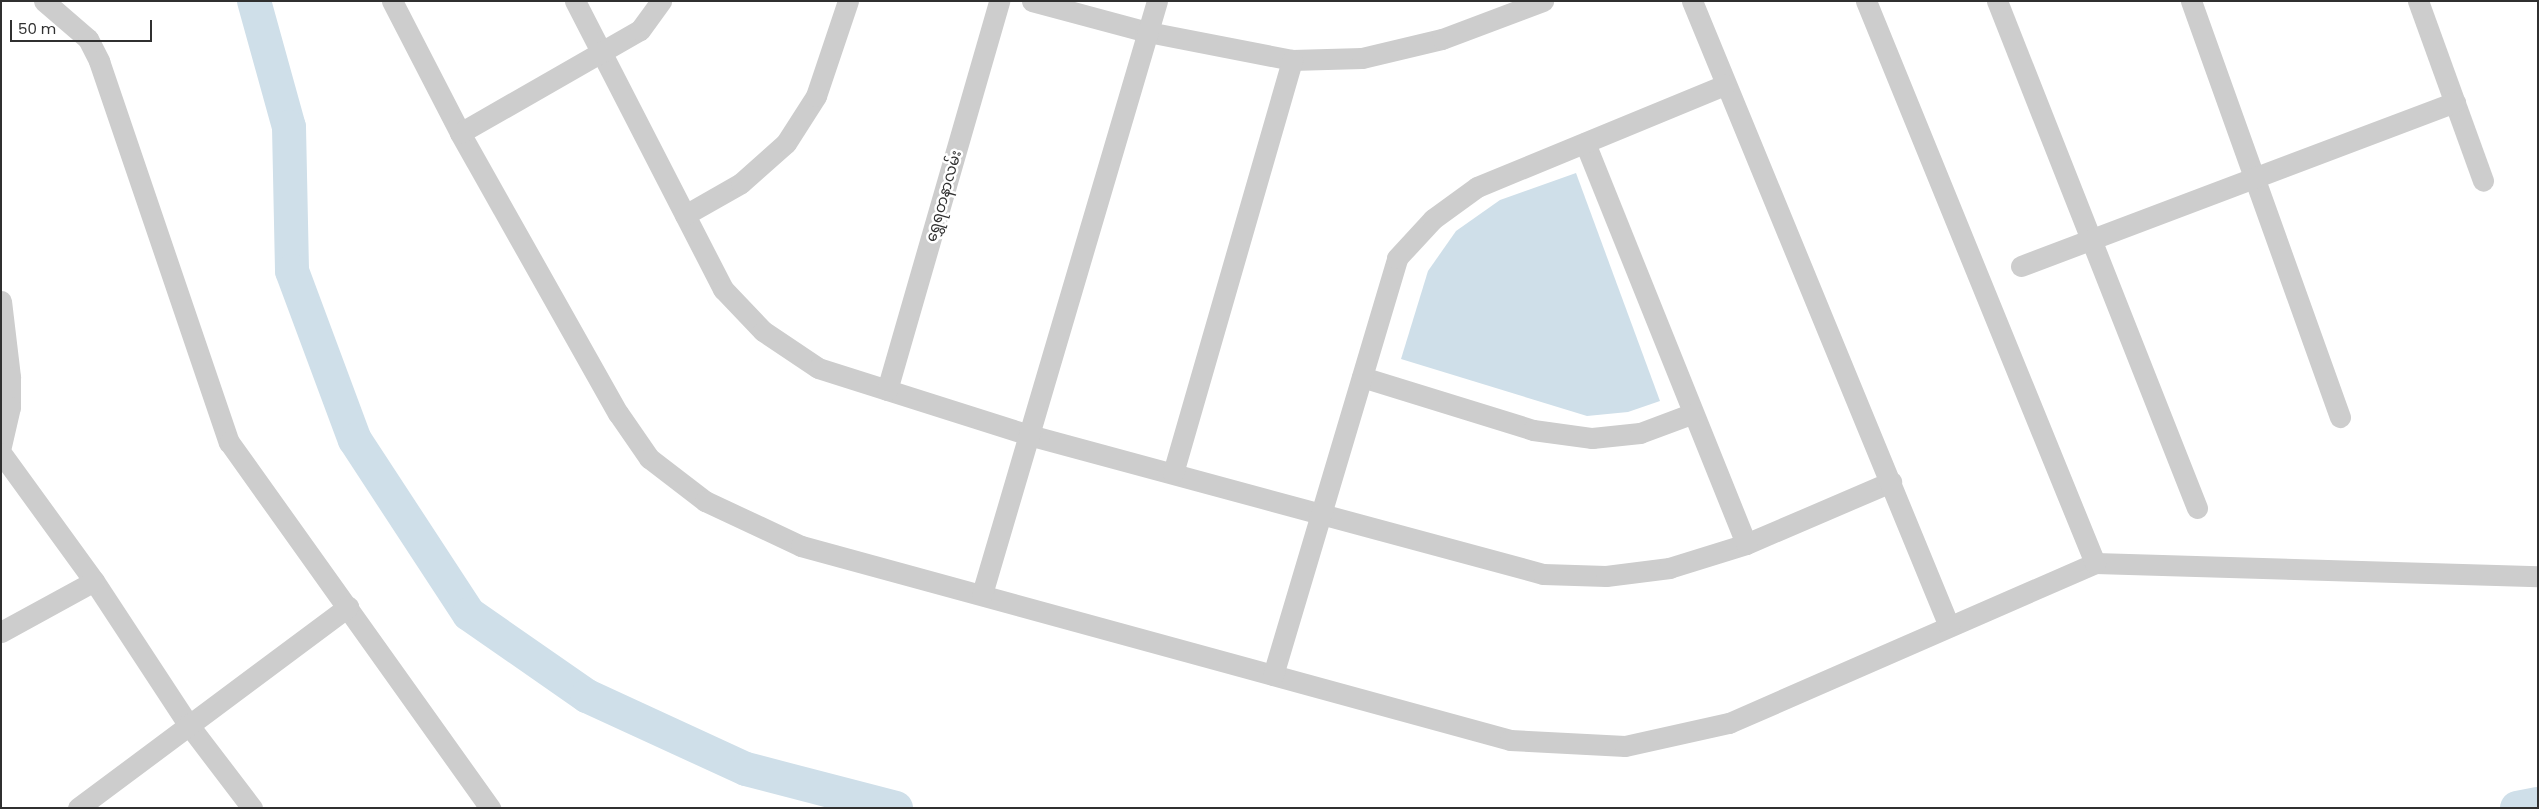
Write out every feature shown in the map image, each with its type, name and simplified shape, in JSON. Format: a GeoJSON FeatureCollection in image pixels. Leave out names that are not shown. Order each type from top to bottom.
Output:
{"type":"FeatureCollection","features":[{"type":"Feature","properties":{"kind":"street"},"geometry":{"type":"LineString","coordinates":[[44,1],[88,39],[99,61],[229,442],[490,808]]}},
{"type":"Feature","properties":{"kind":"street"},"geometry":{"type":"LineString","coordinates":[[392,1],[460,133],[618,413],[649,458],[705,501],[801,546],[1510,740],[1625,746],[1728,723],[2095,563],[2538,576]]}},
{"type":"Feature","properties":{"kind":"street"},"geometry":{"type":"LineString","coordinates":[[575,1],[723,288],[763,331],[818,368],[1029,435],[1322,512],[1543,574],[1606,576],[1670,568],[1746,544],[1891,482]]}},
{"type":"Feature","properties":{"kind":"street"},"geometry":{"type":"LineString","coordinates":[[460,133],[600,50],[640,30],[661,1]]}},
{"type":"Feature","properties":{"kind":"street"},"geometry":{"type":"LineString","coordinates":[[685,215],[741,183],[786,143],[816,96],[848,1]]}},
{"type":"Feature","properties":{"kind":"street","name":"ရွှေရတနာလမ်း"},"geometry":{"type":"LineString","coordinates":[[887,390],[999,1]]}},
{"type":"Feature","properties":{"kind":"street"},"geometry":{"type":"LineString","coordinates":[[1032,1],[1148,32],[1292,60],[1362,58],[1442,40],[1543,1]]}},
{"type":"Feature","properties":{"kind":"street"},"geometry":{"type":"LineString","coordinates":[[982,594],[1157,1]]}},
{"type":"Feature","properties":{"kind":"street"},"geometry":{"type":"LineString","coordinates":[[1692,1],[1949,626]]}},
{"type":"Feature","properties":{"kind":"street"},"geometry":{"type":"LineString","coordinates":[[1866,1],[2095,563]]}},
{"type":"Feature","properties":{"kind":"street"},"geometry":{"type":"LineString","coordinates":[[1997,1],[2197,508]]}},
{"type":"Feature","properties":{"kind":"street"},"geometry":{"type":"LineString","coordinates":[[2191,1],[2340,417]]}},
{"type":"Feature","properties":{"kind":"street"},"geometry":{"type":"LineString","coordinates":[[2418,1],[2483,181]]}},
{"type":"Feature","properties":{"kind":"street"},"geometry":{"type":"LineString","coordinates":[[1173,473],[1292,60]]}},
{"type":"Feature","properties":{"kind":"street"},"geometry":{"type":"LineString","coordinates":[[1273,674],[1362,377],[1382,299],[1397,258],[1433,219],[1477,187],[1725,85]]}},
{"type":"Feature","properties":{"kind":"street"},"geometry":{"type":"LineString","coordinates":[[2021,266],[2255,180],[2454,102]]}},
{"type":"Feature","properties":{"kind":"street"},"geometry":{"type":"LineString","coordinates":[[1586,143],[1691,414],[1746,544]]}},
{"type":"Feature","properties":{"kind":"street"},"geometry":{"type":"LineString","coordinates":[[1,301],[10,377],[10,407],[1,446]]}},
{"type":"Feature","properties":{"kind":"street"},"geometry":{"type":"LineString","coordinates":[[1362,377],[1533,430],[1592,438],[1640,433],[1691,414]]}},
{"type":"Feature","properties":{"kind":"street"},"geometry":{"type":"LineString","coordinates":[[1,453],[94,581],[188,724],[252,808]]}},
{"type":"Feature","properties":{"kind":"street"},"geometry":{"type":"LineString","coordinates":[[1,632],[94,581]]}},
{"type":"Feature","properties":{"kind":"street"},"geometry":{"type":"LineString","coordinates":[[78,808],[188,724],[348,607]]}},
{"type":"Feature","properties":{"kind":"shaded area"},"geometry":{"type":"Polygon","coordinates":[[[1576,173],[1660,401],[1628,412],[1587,416],[1401,359],[1428,271],[1456,231],[1500,200],[1576,173]]]}},
{"type":"Feature","properties":{"kind":"waterway"},"geometry":{"type":"LineString","coordinates":[[254,1],[289,127],[292,271],[355,440],[469,614],[587,696],[746,769],[896,808]]}},
{"type":"Feature","properties":{"kind":"waterway"},"geometry":{"type":"LineString","coordinates":[[2517,808],[2538,804]]}}]}
